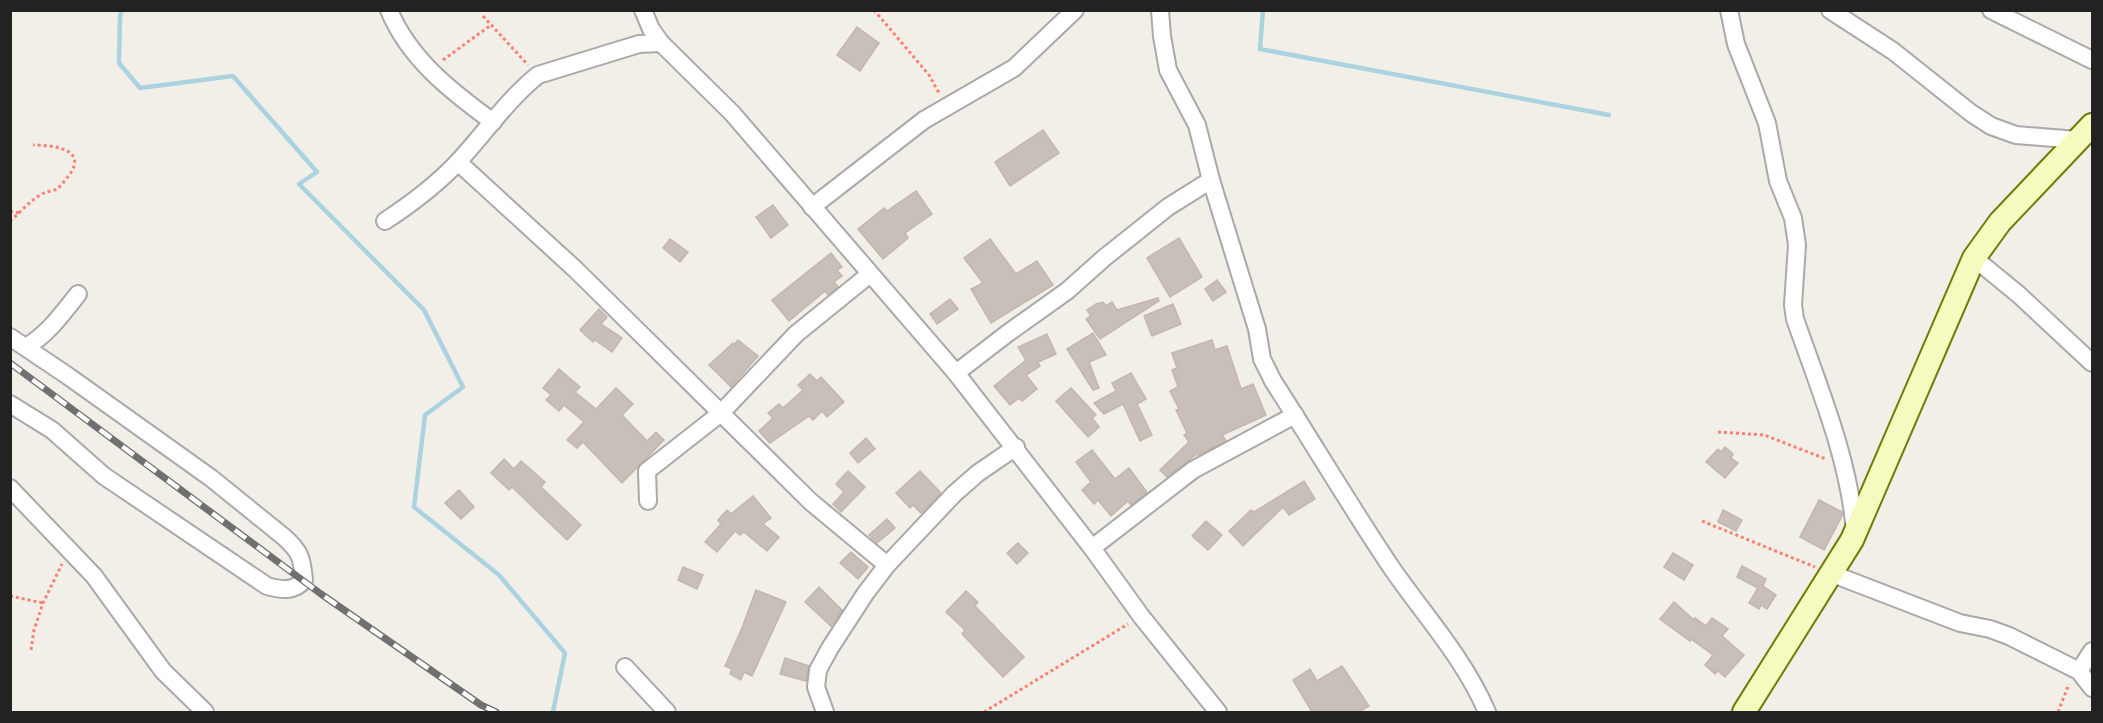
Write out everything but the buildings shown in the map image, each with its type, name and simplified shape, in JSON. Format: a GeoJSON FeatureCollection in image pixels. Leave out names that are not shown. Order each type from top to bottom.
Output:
{"type":"FeatureCollection","features":[{"type":"Feature","properties":{"kind":"street"},"geometry":{"type":"LineString","coordinates":[[389,10],[399,30],[429,70],[462,100],[493,122]]}},
{"type":"Feature","properties":{"kind":"street"},"geometry":{"type":"LineString","coordinates":[[643,10],[651,29],[661,43],[732,113],[956,373],[1016,447],[1141,616],[1218,712]]}},
{"type":"Feature","properties":{"kind":"street"},"geometry":{"type":"LineString","coordinates":[[812,207],[924,120],[1014,68],[1075,10]]}},
{"type":"Feature","properties":{"kind":"street"},"geometry":{"type":"LineString","coordinates":[[1160,10],[1168,70],[1197,125],[1211,180],[1257,329],[1262,359],[1273,381],[1377,547],[1447,641],[1467,673],[1486,712]]}},
{"type":"Feature","properties":{"kind":"street"},"geometry":{"type":"LineString","coordinates":[[1729,10],[1736,44],[1767,123],[1778,181],[1793,218],[1797,245],[1793,294],[1796,319],[1845,471],[1853,507],[1855,533]]}},
{"type":"Feature","properties":{"kind":"street"},"geometry":{"type":"LineString","coordinates":[[1830,10],[1893,51],[1971,113],[1991,126],[2016,135],[2085,132]]}},
{"type":"Feature","properties":{"kind":"street"},"geometry":{"type":"LineString","coordinates":[[1997,12],[2092,60]]}},
{"type":"Feature","properties":{"kind":"street"},"geometry":{"type":"LineString","coordinates":[[385,221],[435,185],[525,85],[538,75],[639,44],[661,43]]}},
{"type":"Feature","properties":{"kind":"street"},"geometry":{"type":"LineString","coordinates":[[1744,712],[1855,533],[1974,258],[2000,222],[2085,132]]}},
{"type":"Feature","properties":{"kind":"street"},"geometry":{"type":"LineString","coordinates":[[458,162],[576,269],[811,502],[887,565]]}},
{"type":"Feature","properties":{"kind":"street"},"geometry":{"type":"LineString","coordinates":[[956,373],[1067,291],[1167,207],[1211,180]]}},
{"type":"Feature","properties":{"kind":"street"},"geometry":{"type":"LineString","coordinates":[[1974,258],[2018,294],[2092,363]]}},
{"type":"Feature","properties":{"kind":"street"},"geometry":{"type":"LineString","coordinates":[[648,501],[647,471],[721,413],[796,334],[870,274]]}},
{"type":"Feature","properties":{"kind":"street"},"geometry":{"type":"LineString","coordinates":[[26,347],[40,339],[52,327],[78,294]]}},
{"type":"Feature","properties":{"kind":"street"},"geometry":{"type":"LineString","coordinates":[[10,337],[211,478],[284,537],[296,547],[302,558],[304,580],[299,586],[289,589],[280,590],[267,585],[104,476],[52,430],[10,404]]}},
{"type":"Feature","properties":{"kind":"street"},"geometry":{"type":"LineString","coordinates":[[1092,548],[1193,470],[1295,415]]}},
{"type":"Feature","properties":{"kind":"street"},"geometry":{"type":"LineString","coordinates":[[825,712],[816,687],[818,670],[865,594],[887,565],[954,494],[978,473],[1016,447]]}},
{"type":"Feature","properties":{"kind":"street"},"geometry":{"type":"LineString","coordinates":[[10,488],[94,576],[163,671],[205,712]]}},
{"type":"Feature","properties":{"kind":"street"},"geometry":{"type":"LineString","coordinates":[[1830,573],[1960,624],[1990,629],[2009,636],[2079,671],[2092,688]]}},
{"type":"Feature","properties":{"kind":"street"},"geometry":{"type":"LineString","coordinates":[[2079,671],[2092,651]]}},
{"type":"Feature","properties":{"kind":"street"},"geometry":{"type":"LineString","coordinates":[[626,667],[667,712]]}},
{"type":"Feature","properties":{"kind":"path"},"geometry":{"type":"LineString","coordinates":[[874,10],[929,75],[947,108]]}},
{"type":"Feature","properties":{"kind":"path"},"geometry":{"type":"LineString","coordinates":[[483,16],[538,75]]}},
{"type":"Feature","properties":{"kind":"path"},"geometry":{"type":"LineString","coordinates":[[429,70],[491,25]]}},
{"type":"Feature","properties":{"kind":"path"},"geometry":{"type":"LineString","coordinates":[[10,220],[44,193],[55,190],[71,172],[74,165],[74,159],[69,152],[58,147],[33,145]]}},
{"type":"Feature","properties":{"kind":"path"},"geometry":{"type":"LineString","coordinates":[[10,211],[19,213]]}},
{"type":"Feature","properties":{"kind":"path"},"geometry":{"type":"LineString","coordinates":[[1718,432],[1764,435],[1825,458],[1845,471]]}},
{"type":"Feature","properties":{"kind":"path"},"geometry":{"type":"LineString","coordinates":[[1702,521],[1830,573]]}},
{"type":"Feature","properties":{"kind":"path"},"geometry":{"type":"LineString","coordinates":[[31,650],[34,630],[43,603],[68,549]]}},
{"type":"Feature","properties":{"kind":"path"},"geometry":{"type":"LineString","coordinates":[[10,596],[43,603]]}},
{"type":"Feature","properties":{"kind":"path"},"geometry":{"type":"LineString","coordinates":[[984,712],[1141,616]]}},
{"type":"Feature","properties":{"kind":"path"},"geometry":{"type":"LineString","coordinates":[[2058,712],[2069,685],[2079,671]]}},
{"type":"Feature","properties":{"kind":"waterway"},"geometry":{"type":"LineString","coordinates":[[122,10],[119,63],[140,88],[233,76],[317,172],[299,184],[424,310],[463,387],[425,415],[414,507],[499,575],[565,653],[553,712]]}},
{"type":"Feature","properties":{"kind":"waterway"},"geometry":{"type":"LineString","coordinates":[[1263,10],[1260,49],[1609,115]]}},
{"type":"Feature","properties":{"kind":"railway"},"geometry":{"type":"LineString","coordinates":[[10,363],[321,594],[481,705],[496,712]]}}]}
